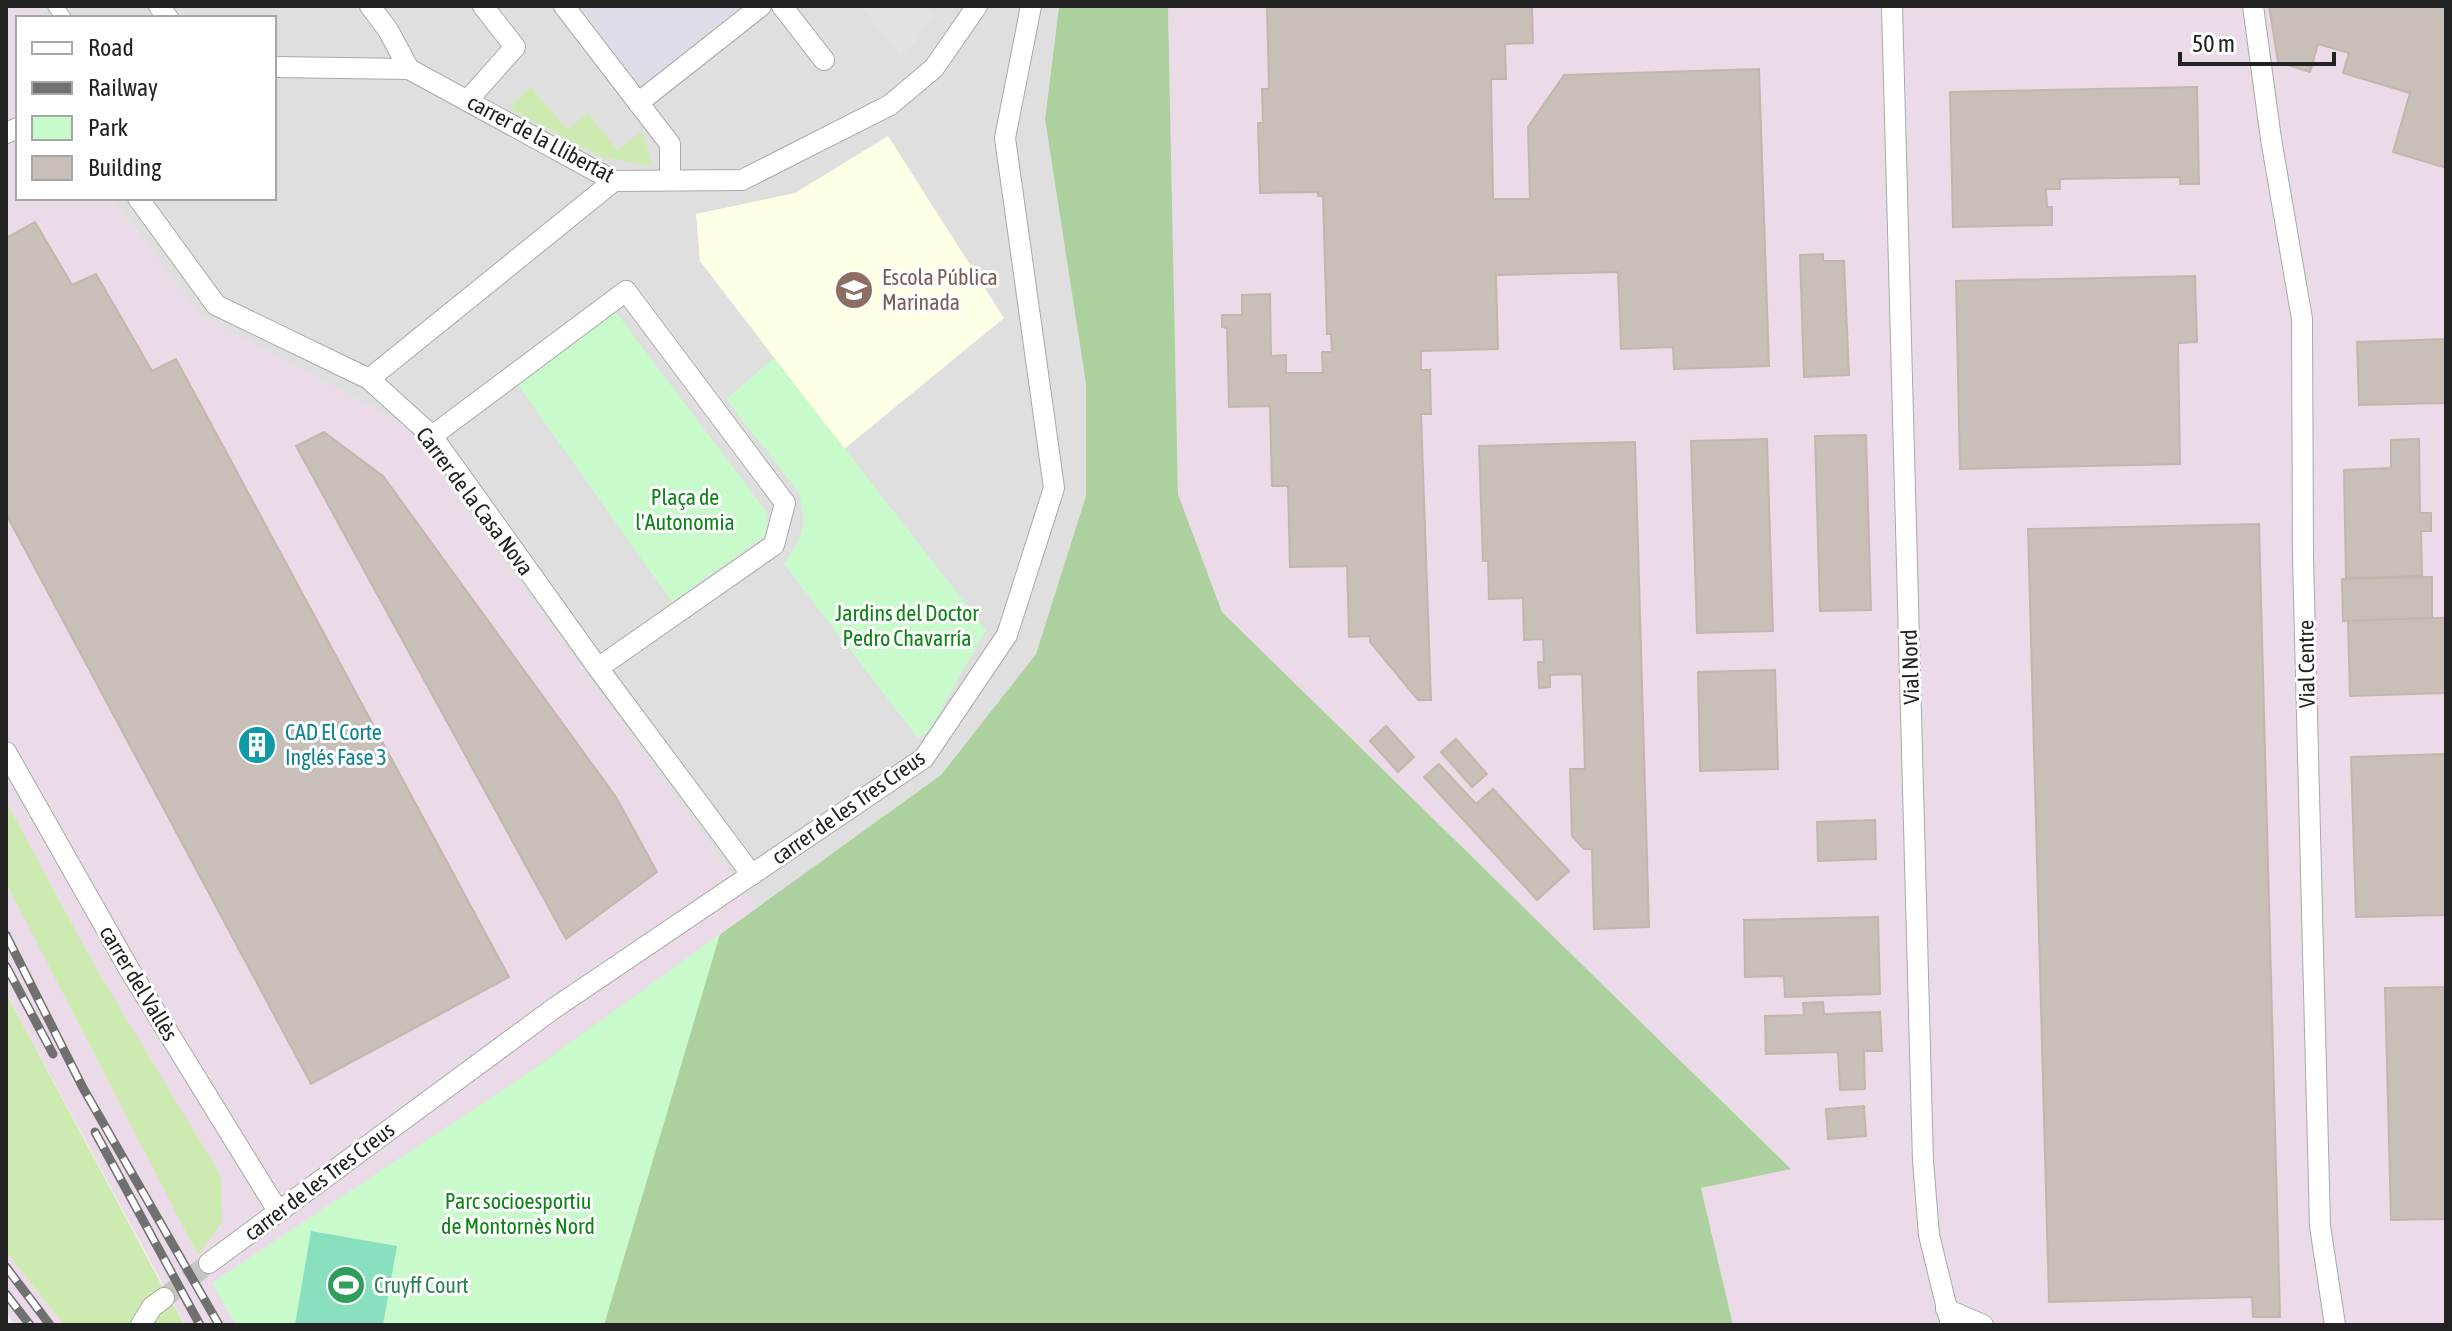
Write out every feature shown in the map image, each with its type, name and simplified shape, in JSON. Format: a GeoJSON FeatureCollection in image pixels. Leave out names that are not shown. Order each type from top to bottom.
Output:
{"type":"FeatureCollection","features":[{"type":"Feature","properties":{"kind":"street"},"geometry":{"type":"LineString","coordinates":[[276,67],[409,69],[388,30],[370,6]]}},
{"type":"Feature","properties":{"kind":"street"},"geometry":{"type":"LineString","coordinates":[[564,6],[670,144],[670,180]]}},
{"type":"Feature","properties":{"kind":"street"},"geometry":{"type":"LineString","coordinates":[[638,103],[761,6]]}},
{"type":"Feature","properties":{"kind":"street"},"geometry":{"type":"LineString","coordinates":[[782,6],[824,60]]}},
{"type":"Feature","properties":{"kind":"street","name":"carrer de la Llibertat"},"geometry":{"type":"LineString","coordinates":[[409,69],[614,181],[742,180],[890,105],[934,68],[977,6]]}},
{"type":"Feature","properties":{"kind":"street","name":"carrer de les Tres Creus"},"geometry":{"type":"LineString","coordinates":[[209,1263],[553,1009],[924,758],[1007,635],[1054,488],[1005,138],[1031,6]]}},
{"type":"Feature","properties":{"kind":"street","name":"Vial Nord"},"geometry":{"type":"LineString","coordinates":[[1892,6],[1923,1161],[1929,1235],[1948,1317]]}},
{"type":"Feature","properties":{"kind":"street","name":"Vial Centre"},"geometry":{"type":"LineString","coordinates":[[2253,6],[2271,139],[2302,319],[2303,558],[2320,1226],[2335,1325]]}},
{"type":"Feature","properties":{"kind":"street"},"geometry":{"type":"LineString","coordinates":[[468,100],[515,47],[491,9]]}},
{"type":"Feature","properties":{"kind":"street"},"geometry":{"type":"LineString","coordinates":[[369,379],[614,181]]}},
{"type":"Feature","properties":{"kind":"street","name":"Carrer de la Casa Nova"},"geometry":{"type":"LineString","coordinates":[[139,200],[216,305],[369,379],[432,436],[598,668],[752,875]]}},
{"type":"Feature","properties":{"kind":"street"},"geometry":{"type":"LineString","coordinates":[[432,436],[626,291],[785,503],[774,545],[598,668]]}},
{"type":"Feature","properties":{"kind":"street","name":"carrer del Vallès"},"geometry":{"type":"LineString","coordinates":[[6,752],[129,969],[278,1211]]}},
{"type":"Feature","properties":{"kind":"street"},"geometry":{"type":"LineString","coordinates":[[141,1325],[152,1307],[164,1298]]}},
{"type":"Feature","properties":{"kind":"street"},"geometry":{"type":"LineString","coordinates":[[1948,1317],[1983,1325]]}},
{"type":"Feature","properties":{"kind":"shaded area"},"geometry":{"type":"Polygon","coordinates":[[[6,6],[37,6],[44,16],[16,16],[16,200],[114,200],[201,315],[406,426],[756,908],[525,1075],[212,1283],[236,1325],[185,1325],[6,993],[6,883],[199,1254],[97,970],[6,801],[6,6]]]}},
{"type":"Feature","properties":{"kind":"shaded area"},"geometry":{"type":"Polygon","coordinates":[[[37,6],[1059,6],[1045,119],[1086,384],[1086,497],[1036,654],[941,775],[756,908],[406,426],[200,315],[114,200],[276,200],[276,16],[44,16],[37,6]]]}},
{"type":"Feature","properties":{"kind":"shaded area"},"geometry":{"type":"Polygon","coordinates":[[[579,6],[746,6],[641,87],[579,6]]]}},
{"type":"Feature","properties":{"kind":"shaded area"},"geometry":{"type":"Polygon","coordinates":[[[861,6],[927,6],[934,14],[915,43],[899,56],[861,6]]]}},
{"type":"Feature","properties":{"kind":"shaded area"},"geometry":{"type":"Polygon","coordinates":[[[1168,6],[2446,6],[2446,1325],[1733,1325],[1701,1188],[1790,1168],[1222,612],[1178,494],[1168,6]]]}},
{"type":"Feature","properties":{"kind":"shaded area","name":"Escola Pública Marinada"},"geometry":{"type":"Polygon","coordinates":[[[888,136],[1004,318],[844,449],[700,261],[696,214],[795,193],[888,136]]]}},
{"type":"Feature","properties":{"kind":"shaded area"},"geometry":{"type":"Polygon","coordinates":[[[6,1252],[64,1325],[15,1325],[6,1313],[6,1252]]]}},
{"type":"Feature","properties":{"kind":"green space"},"geometry":{"type":"Polygon","coordinates":[[[1059,6],[1168,6],[1178,494],[1222,612],[1791,1169],[1701,1188],[1733,1325],[604,1325],[626,1244],[525,1075],[941,775],[1036,654],[1086,496],[1086,384],[1045,119],[1059,6]]]}},
{"type":"Feature","properties":{"kind":"green space"},"geometry":{"type":"Polygon","coordinates":[[[531,87],[566,128],[588,113],[617,150],[642,131],[652,166],[601,157],[509,108],[531,87]]]}},
{"type":"Feature","properties":{"kind":"green space","name":"Plaça de l'Autonomia"},"geometry":{"type":"Polygon","coordinates":[[[615,311],[768,514],[766,535],[672,602],[518,385],[615,311]]]}},
{"type":"Feature","properties":{"kind":"green space","name":"Jardins del Doctor Pedro Chavarría"},"geometry":{"type":"Polygon","coordinates":[[[774,358],[986,630],[930,729],[918,738],[784,564],[800,538],[804,520],[799,493],[726,399],[774,358]]]}},
{"type":"Feature","properties":{"kind":"green space"},"geometry":{"type":"Polygon","coordinates":[[[6,801],[97,970],[221,1176],[222,1223],[198,1255],[6,883],[6,801]]]}},
{"type":"Feature","properties":{"kind":"green space","name":"Parc socioesportiu de Montornès Nord"},"geometry":{"type":"Polygon","coordinates":[[[720,934],[604,1325],[236,1325],[212,1283],[525,1075],[720,934]]]}},
{"type":"Feature","properties":{"kind":"green space"},"geometry":{"type":"Polygon","coordinates":[[[6,993],[185,1325],[64,1325],[6,1252],[6,993]]]}},
{"type":"Feature","properties":{"kind":"green space","name":"Cruyff Court"},"geometry":{"type":"Polygon","coordinates":[[[311,1231],[397,1246],[383,1325],[295,1325],[311,1231]]]}},
{"type":"Feature","properties":{"kind":"building"},"geometry":{"type":"Polygon","coordinates":[[[1267,6],[1532,6],[1533,43],[1505,44],[1506,79],[1491,79],[1493,199],[1530,199],[1528,127],[1564,75],[1759,69],[1769,366],[1674,369],[1673,347],[1621,349],[1618,272],[1496,275],[1498,349],[1421,351],[1421,370],[1430,370],[1431,414],[1421,414],[1431,700],[1418,700],[1370,642],[1370,636],[1349,637],[1347,566],[1290,567],[1288,486],[1272,486],[1270,406],[1229,407],[1227,328],[1222,327],[1222,315],[1242,315],[1242,295],[1270,294],[1271,356],[1286,355],[1286,373],[1323,373],[1322,352],[1332,352],[1331,334],[1327,334],[1323,196],[1318,196],[1318,192],[1260,193],[1258,123],[1263,123],[1262,89],[1269,89],[1267,6]]]}},
{"type":"Feature","properties":{"kind":"building"},"geometry":{"type":"Polygon","coordinates":[[[2269,6],[2446,6],[2446,168],[2393,152],[2410,93],[2343,73],[2349,53],[2318,44],[2310,72],[2278,62],[2269,6]]]}},
{"type":"Feature","properties":{"kind":"building"},"geometry":{"type":"Polygon","coordinates":[[[2197,87],[2199,184],[2180,184],[2180,177],[2060,179],[2060,189],[2046,189],[2047,207],[2052,207],[2052,225],[1953,227],[1950,92],[2197,87]]]}},
{"type":"Feature","properties":{"kind":"building","name":"CAD El Corte Inglés Fase 3"},"geometry":{"type":"Polygon","coordinates":[[[35,222],[72,285],[96,274],[152,371],[176,359],[509,977],[311,1084],[6,514],[6,238],[35,222]]]}},
{"type":"Feature","properties":{"kind":"building"},"geometry":{"type":"Polygon","coordinates":[[[1823,254],[1823,261],[1844,261],[1849,375],[1804,377],[1800,255],[1823,254]]]}},
{"type":"Feature","properties":{"kind":"building"},"geometry":{"type":"Polygon","coordinates":[[[2195,276],[2197,342],[2178,343],[2180,464],[1960,469],[1956,281],[2195,276]]]}},
{"type":"Feature","properties":{"kind":"building"},"geometry":{"type":"Polygon","coordinates":[[[2446,339],[2446,403],[2359,405],[2357,342],[2446,339]]]}},
{"type":"Feature","properties":{"kind":"building"},"geometry":{"type":"Polygon","coordinates":[[[324,432],[383,476],[616,797],[657,872],[566,939],[296,446],[324,432]]]}},
{"type":"Feature","properties":{"kind":"building"},"geometry":{"type":"Polygon","coordinates":[[[1866,435],[1871,610],[1820,611],[1815,436],[1866,435]]]}},
{"type":"Feature","properties":{"kind":"building"},"geometry":{"type":"Polygon","coordinates":[[[1767,439],[1773,631],[1697,633],[1691,441],[1767,439]]]}},
{"type":"Feature","properties":{"kind":"building"},"geometry":{"type":"Polygon","coordinates":[[[2419,439],[2420,513],[2431,513],[2431,531],[2421,531],[2422,576],[2346,578],[2344,470],[2391,468],[2391,440],[2419,439]]]}},
{"type":"Feature","properties":{"kind":"building"},"geometry":{"type":"Polygon","coordinates":[[[1635,442],[1649,927],[1594,929],[1592,849],[1584,849],[1572,836],[1570,769],[1585,769],[1582,674],[1550,675],[1550,687],[1539,688],[1538,662],[1544,662],[1543,639],[1524,640],[1523,598],[1489,599],[1488,561],[1483,561],[1479,446],[1635,442]]]}},
{"type":"Feature","properties":{"kind":"building"},"geometry":{"type":"Polygon","coordinates":[[[2259,524],[2280,1317],[2253,1317],[2252,1297],[2049,1302],[2028,529],[2259,524]]]}},
{"type":"Feature","properties":{"kind":"building"},"geometry":{"type":"Polygon","coordinates":[[[2432,577],[2432,618],[2343,621],[2342,579],[2432,577]]]}},
{"type":"Feature","properties":{"kind":"building"},"geometry":{"type":"Polygon","coordinates":[[[2446,618],[2446,693],[2350,696],[2348,621],[2446,618]]]}},
{"type":"Feature","properties":{"kind":"building"},"geometry":{"type":"Polygon","coordinates":[[[1775,670],[1778,769],[1700,771],[1698,672],[1775,670]]]}},
{"type":"Feature","properties":{"kind":"building"},"geometry":{"type":"Polygon","coordinates":[[[1386,726],[1414,757],[1398,772],[1370,741],[1386,726]]]}},
{"type":"Feature","properties":{"kind":"building"},"geometry":{"type":"Polygon","coordinates":[[[1456,739],[1487,774],[1472,787],[1441,752],[1456,739]]]}},
{"type":"Feature","properties":{"kind":"building"},"geometry":{"type":"Polygon","coordinates":[[[2446,754],[2446,915],[2356,917],[2351,757],[2446,754]]]}},
{"type":"Feature","properties":{"kind":"building"},"geometry":{"type":"Polygon","coordinates":[[[1439,764],[1476,804],[1493,789],[1569,871],[1537,900],[1424,777],[1439,764]]]}},
{"type":"Feature","properties":{"kind":"building"},"geometry":{"type":"Polygon","coordinates":[[[1875,820],[1876,859],[1818,861],[1817,822],[1875,820]]]}},
{"type":"Feature","properties":{"kind":"building"},"geometry":{"type":"Polygon","coordinates":[[[1878,917],[1880,994],[1785,997],[1784,976],[1745,977],[1744,920],[1878,917]]]}},
{"type":"Feature","properties":{"kind":"building"},"geometry":{"type":"Polygon","coordinates":[[[2446,987],[2446,1219],[2391,1220],[2385,988],[2446,987]]]}},
{"type":"Feature","properties":{"kind":"building"},"geometry":{"type":"Polygon","coordinates":[[[1823,1002],[1824,1014],[1880,1012],[1882,1051],[1864,1051],[1865,1089],[1840,1090],[1838,1052],[1766,1054],[1765,1016],[1804,1015],[1803,1003],[1823,1002]]]}},
{"type":"Feature","properties":{"kind":"building"},"geometry":{"type":"Polygon","coordinates":[[[1864,1106],[1866,1136],[1828,1139],[1826,1109],[1864,1106]]]}},
{"type":"Feature","properties":{"kind":"tunnel"},"geometry":{"type":"LineString","coordinates":[[164,1298],[209,1263]]}},
{"type":"Feature","properties":{"kind":"railway"},"geometry":{"type":"LineString","coordinates":[[6,935],[83,1088],[219,1325]]}},
{"type":"Feature","properties":{"kind":"railway"},"geometry":{"type":"LineString","coordinates":[[6,966],[53,1054]]}},
{"type":"Feature","properties":{"kind":"railway"},"geometry":{"type":"LineString","coordinates":[[95,1132],[200,1325]]}},
{"type":"Feature","properties":{"kind":"railway"},"geometry":{"type":"LineString","coordinates":[[6,1267],[50,1325]]}},
{"type":"Feature","properties":{"kind":"railway"},"geometry":{"type":"LineString","coordinates":[[6,1294],[30,1325]]}},
{"type":"Feature","properties":{"kind":"place","name":"Escola Pública Marinada"},"geometry":{"type":"Point","coordinates":[854,290]}},
{"type":"Feature","properties":{"kind":"place","name":"CAD El Corte Inglés Fase 3"},"geometry":{"type":"Point","coordinates":[257,745]}},
{"type":"Feature","properties":{"kind":"place","name":"Cruyff Court"},"geometry":{"type":"Point","coordinates":[346,1285]}}]}
